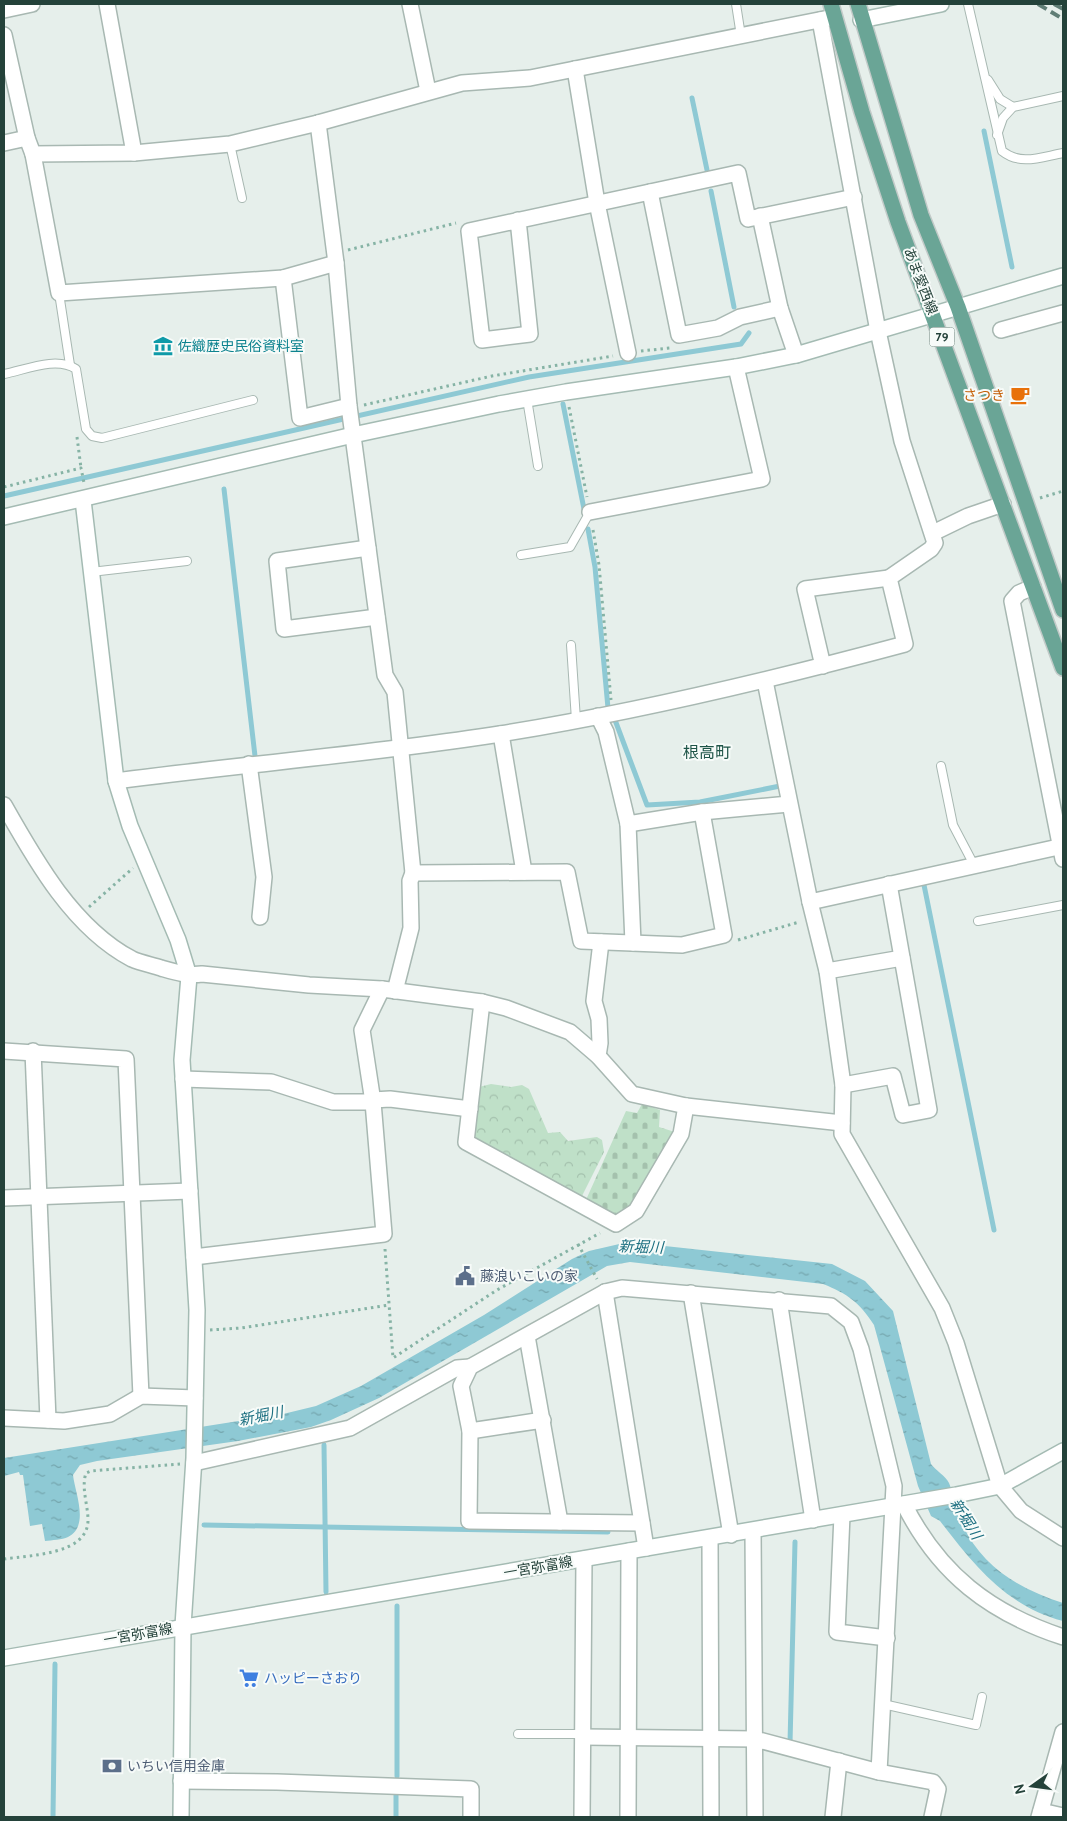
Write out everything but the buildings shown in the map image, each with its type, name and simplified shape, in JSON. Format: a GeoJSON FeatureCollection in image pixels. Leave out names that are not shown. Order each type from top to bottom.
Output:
{"type":"FeatureCollection","features":[{"type":"Feature","properties":{"kind":"main road","name":"あま愛西線"},"geometry":{"type":"LineString","coordinates":[[858,4],[921,215],[958,307],[1063,610]]}},
{"type":"Feature","properties":{"kind":"main road","name":"あま愛西線"},"geometry":{"type":"LineString","coordinates":[[829,14],[898,222],[1063,668]]}},
{"type":"Feature","properties":{"kind":"street"},"geometry":{"type":"LineString","coordinates":[[6,8],[32,4]]}},
{"type":"Feature","properties":{"kind":"street"},"geometry":{"type":"LineString","coordinates":[[106,4],[134,153]]}},
{"type":"Feature","properties":{"kind":"street"},"geometry":{"type":"LineString","coordinates":[[410,4],[428,91]]}},
{"type":"Feature","properties":{"kind":"street"},"geometry":{"type":"LineString","coordinates":[[862,20],[941,4]]}},
{"type":"Feature","properties":{"kind":"street"},"geometry":{"type":"LineString","coordinates":[[33,154],[134,153],[230,144],[318,123],[462,83],[530,78],[741,36],[829,14],[854,197],[878,332],[902,440],[935,543],[931,549],[889,578],[806,589],[823,666]]}},
{"type":"Feature","properties":{"kind":"street"},"geometry":{"type":"LineString","coordinates":[[4,35],[27,138],[33,154],[60,293],[283,278],[335,259]]}},
{"type":"Feature","properties":{"kind":"street"},"geometry":{"type":"LineString","coordinates":[[575,69],[597,203],[628,353]]}},
{"type":"Feature","properties":{"kind":"street"},"geometry":{"type":"LineString","coordinates":[[194,1257],[384,1234],[373,1101],[362,1030],[389,990],[411,928],[410,881],[413,873],[395,692],[385,675],[349,408],[335,259],[318,123]]}},
{"type":"Feature","properties":{"kind":"street"},"geometry":{"type":"LineString","coordinates":[[4,144],[27,138]]}},
{"type":"Feature","properties":{"kind":"street"},"geometry":{"type":"LineString","coordinates":[[518,220],[530,334],[482,340],[469,231],[518,220],[738,173],[748,218],[854,197]]}},
{"type":"Feature","properties":{"kind":"street"},"geometry":{"type":"LineString","coordinates":[[650,192],[679,336],[718,328],[740,317],[780,308]]}},
{"type":"Feature","properties":{"kind":"street"},"geometry":{"type":"LineString","coordinates":[[760,216],[780,308],[796,355]]}},
{"type":"Feature","properties":{"kind":"street"},"geometry":{"type":"LineString","coordinates":[[4,517],[82,500],[353,432],[566,392],[736,367],[796,355],[1063,276]]}},
{"type":"Feature","properties":{"kind":"street"},"geometry":{"type":"LineString","coordinates":[[283,278],[300,418],[349,408]]}},
{"type":"Feature","properties":{"kind":"street"},"geometry":{"type":"LineString","coordinates":[[1001,330],[1063,314]]}},
{"type":"Feature","properties":{"kind":"street"},"geometry":{"type":"LineString","coordinates":[[590,512],[762,479],[736,367]]}},
{"type":"Feature","properties":{"kind":"street"},"geometry":{"type":"LineString","coordinates":[[82,500],[116,781],[130,826],[178,940],[188,976],[182,1060],[197,1330],[194,1460],[183,1626],[181,1817]]}},
{"type":"Feature","properties":{"kind":"street"},"geometry":{"type":"LineString","coordinates":[[933,533],[968,516],[1003,504]]}},
{"type":"Feature","properties":{"kind":"street"},"geometry":{"type":"LineString","coordinates":[[368,548],[277,561],[284,628],[377,617]]}},
{"type":"Feature","properties":{"kind":"street"},"geometry":{"type":"LineString","coordinates":[[116,781],[249,764],[400,748],[501,734],[765,682],[905,644],[889,578]]}},
{"type":"Feature","properties":{"kind":"street"},"geometry":{"type":"LineString","coordinates":[[810,902],[974,865],[1062,851],[1012,601],[1019,593],[1033,587]]}},
{"type":"Feature","properties":{"kind":"street"},"geometry":{"type":"LineString","coordinates":[[765,682],[810,902],[827,971],[842,1085],[842,1134],[942,1308],[956,1343],[1000,1486],[1021,1512],[1063,1538]]}},
{"type":"Feature","properties":{"kind":"street"},"geometry":{"type":"LineString","coordinates":[[605,715],[606,732],[628,824],[632,943]]}},
{"type":"Feature","properties":{"kind":"street"},"geometry":{"type":"LineString","coordinates":[[501,734],[524,872]]}},
{"type":"Feature","properties":{"kind":"street"},"geometry":{"type":"LineString","coordinates":[[249,764],[264,877],[260,917]]}},
{"type":"Feature","properties":{"kind":"street"},"geometry":{"type":"LineString","coordinates":[[628,824],[702,812],[789,804]]}},
{"type":"Feature","properties":{"kind":"street"},"geometry":{"type":"LineString","coordinates":[[4,805],[43,872],[79,916],[116,949],[134,960],[188,976],[202,974],[309,985],[389,990],[482,1002],[506,1008],[570,1032],[598,1056],[632,1094],[686,1106],[842,1123]]}},
{"type":"Feature","properties":{"kind":"street"},"geometry":{"type":"LineString","coordinates":[[413,873],[567,872],[581,941],[682,945],[724,934],[702,812]]}},
{"type":"Feature","properties":{"kind":"street"},"geometry":{"type":"LineString","coordinates":[[842,1085],[893,1076],[904,1115],[929,1110],[889,884]]}},
{"type":"Feature","properties":{"kind":"street"},"geometry":{"type":"LineString","coordinates":[[598,1056],[600,1043],[599,1019],[594,1001],[601,942]]}},
{"type":"Feature","properties":{"kind":"street"},"geometry":{"type":"LineString","coordinates":[[827,971],[902,958]]}},
{"type":"Feature","properties":{"kind":"street"},"geometry":{"type":"LineString","coordinates":[[482,1002],[466,1142],[616,1224],[636,1212],[681,1134],[686,1106]]}},
{"type":"Feature","properties":{"kind":"street"},"geometry":{"type":"LineString","coordinates":[[4,1051],[126,1059],[141,1396]]}},
{"type":"Feature","properties":{"kind":"street"},"geometry":{"type":"LineString","coordinates":[[34,1052],[48,1420]]}},
{"type":"Feature","properties":{"kind":"street"},"geometry":{"type":"LineString","coordinates":[[183,1079],[271,1082],[333,1102],[390,1099],[470,1109]]}},
{"type":"Feature","properties":{"kind":"street"},"geometry":{"type":"LineString","coordinates":[[4,1198],[190,1191]]}},
{"type":"Feature","properties":{"kind":"street"},"geometry":{"type":"LineString","coordinates":[[602,1287],[646,1548]]}},
{"type":"Feature","properties":{"kind":"street"},"geometry":{"type":"LineString","coordinates":[[194,1460],[350,1428],[457,1368],[470,1367],[527,1336],[602,1287],[779,1300],[831,1306],[851,1322],[861,1349],[894,1486],[915,1526],[947,1568],[969,1588],[1028,1625],[1063,1637]]}},
{"type":"Feature","properties":{"kind":"street"},"geometry":{"type":"LineString","coordinates":[[691,1293],[731,1535]]}},
{"type":"Feature","properties":{"kind":"street"},"geometry":{"type":"LineString","coordinates":[[779,1300],[813,1520]]}},
{"type":"Feature","properties":{"kind":"street"},"geometry":{"type":"LineString","coordinates":[[527,1336],[560,1522]]}},
{"type":"Feature","properties":{"kind":"street"},"geometry":{"type":"LineString","coordinates":[[470,1367],[460,1386],[470,1431],[469,1521],[642,1523]]}},
{"type":"Feature","properties":{"kind":"street"},"geometry":{"type":"LineString","coordinates":[[4,1418],[64,1421],[110,1414],[141,1396],[195,1398]]}},
{"type":"Feature","properties":{"kind":"street"},"geometry":{"type":"LineString","coordinates":[[470,1431],[543,1420]]}},
{"type":"Feature","properties":{"kind":"street","name":"一宮弥富線"},"geometry":{"type":"LineString","coordinates":[[4,1658],[956,1495],[1000,1486],[1063,1451]]}},
{"type":"Feature","properties":{"kind":"street"},"geometry":{"type":"LineString","coordinates":[[879,1772],[887,1638],[904,1504]]}},
{"type":"Feature","properties":{"kind":"street"},"geometry":{"type":"LineString","coordinates":[[842,1515],[837,1632],[887,1638]]}},
{"type":"Feature","properties":{"kind":"street"},"geometry":{"type":"LineString","coordinates":[[753,1531],[755,1817]]}},
{"type":"Feature","properties":{"kind":"street"},"geometry":{"type":"LineString","coordinates":[[710,1538],[711,1817]]}},
{"type":"Feature","properties":{"kind":"street"},"geometry":{"type":"LineString","coordinates":[[628,1817],[629,1551]]}},
{"type":"Feature","properties":{"kind":"street"},"geometry":{"type":"LineString","coordinates":[[582,1817],[584,1559]]}},
{"type":"Feature","properties":{"kind":"street"},"geometry":{"type":"LineString","coordinates":[[1063,1732],[1040,1814],[1063,1816]]}},
{"type":"Feature","properties":{"kind":"street"},"geometry":{"type":"LineString","coordinates":[[583,1736],[755,1739],[879,1772],[932,1782],[938,1789],[932,1817]]}},
{"type":"Feature","properties":{"kind":"street"},"geometry":{"type":"LineString","coordinates":[[834,1817],[839,1761]]}},
{"type":"Feature","properties":{"kind":"street"},"geometry":{"type":"LineString","coordinates":[[181,1782],[277,1782],[471,1789],[471,1817]]}},
{"type":"Feature","properties":{"kind":"lane"},"geometry":{"type":"LineString","coordinates":[[736,4],[741,36]]}},
{"type":"Feature","properties":{"kind":"lane"},"geometry":{"type":"LineString","coordinates":[[968,4],[984,71],[996,135],[1002,151],[1013,160],[1031,159],[1063,152]]}},
{"type":"Feature","properties":{"kind":"lane"},"geometry":{"type":"LineString","coordinates":[[984,71],[1000,99],[1013,107]]}},
{"type":"Feature","properties":{"kind":"lane"},"geometry":{"type":"LineString","coordinates":[[996,135],[1003,118],[1013,107],[1063,96]]}},
{"type":"Feature","properties":{"kind":"lane"},"geometry":{"type":"LineString","coordinates":[[230,144],[242,198]]}},
{"type":"Feature","properties":{"kind":"lane"},"geometry":{"type":"LineString","coordinates":[[60,293],[70,365]]}},
{"type":"Feature","properties":{"kind":"lane"},"geometry":{"type":"LineString","coordinates":[[4,374],[59,362],[70,365],[76,369],[86,429],[92,436],[102,438],[252,400]]}},
{"type":"Feature","properties":{"kind":"lane"},"geometry":{"type":"LineString","coordinates":[[527,399],[538,466]]}},
{"type":"Feature","properties":{"kind":"lane"},"geometry":{"type":"LineString","coordinates":[[520,555],[570,547],[590,512]]}},
{"type":"Feature","properties":{"kind":"lane"},"geometry":{"type":"LineString","coordinates":[[91,572],[188,561]]}},
{"type":"Feature","properties":{"kind":"lane"},"geometry":{"type":"LineString","coordinates":[[571,646],[576,720]]}},
{"type":"Feature","properties":{"kind":"lane"},"geometry":{"type":"LineString","coordinates":[[941,766],[953,825],[974,865]]}},
{"type":"Feature","properties":{"kind":"lane"},"geometry":{"type":"LineString","coordinates":[[978,922],[1063,904]]}},
{"type":"Feature","properties":{"kind":"lane"},"geometry":{"type":"LineString","coordinates":[[883,1704],[976,1725],[982,1697]]}},
{"type":"Feature","properties":{"kind":"lane"},"geometry":{"type":"LineString","coordinates":[[518,1734],[583,1736]]}},
{"type":"Feature","properties":{"kind":"path"},"geometry":{"type":"LineString","coordinates":[[335,259],[457,223],[469,231]]}},
{"type":"Feature","properties":{"kind":"path"},"geometry":{"type":"LineString","coordinates":[[349,408],[492,376],[674,347]]}},
{"type":"Feature","properties":{"kind":"path"},"geometry":{"type":"LineString","coordinates":[[566,392],[599,565],[605,715]]}},
{"type":"Feature","properties":{"kind":"path"},"geometry":{"type":"LineString","coordinates":[[4,487],[81,469],[76,430]]}},
{"type":"Feature","properties":{"kind":"path"},"geometry":{"type":"LineString","coordinates":[[1025,503],[1063,491]]}},
{"type":"Feature","properties":{"kind":"path"},"geometry":{"type":"LineString","coordinates":[[79,916],[144,859]]}},
{"type":"Feature","properties":{"kind":"path"},"geometry":{"type":"LineString","coordinates":[[724,934],[733,942],[814,918]]}},
{"type":"Feature","properties":{"kind":"path"},"geometry":{"type":"LineString","coordinates":[[384,1234],[393,1358],[497,1290],[616,1224]]}},
{"type":"Feature","properties":{"kind":"path"},"geometry":{"type":"LineString","coordinates":[[579,1246],[602,1287]]}},
{"type":"Feature","properties":{"kind":"path"},"geometry":{"type":"LineString","coordinates":[[197,1330],[241,1328],[389,1305]]}},
{"type":"Feature","properties":{"kind":"path"},"geometry":{"type":"LineString","coordinates":[[4,1559],[71,1547],[81,1540],[88,1521],[84,1480],[86,1474],[91,1471],[194,1460]]}},
{"type":"Feature","properties":{"kind":"green space"},"geometry":{"type":"Polygon","coordinates":[[[491,1084],[511,1087],[522,1085],[529,1089],[548,1133],[560,1132],[568,1141],[597,1137],[602,1140],[604,1152],[581,1198],[478,1142],[473,1133],[479,1087],[491,1084]]]}},
{"type":"Feature","properties":{"kind":"green space"},"geometry":{"type":"Polygon","coordinates":[[[642,1104],[660,1110],[659,1127],[678,1133],[636,1208],[612,1217],[585,1202],[626,1111],[637,1113],[642,1104]]]}},
{"type":"Feature","properties":{"kind":"water","name":"新堀川"},"geometry":{"type":"Polygon","coordinates":[[[628,1242],[832,1264],[865,1281],[893,1311],[931,1464],[949,1483],[956,1509],[965,1530],[986,1559],[999,1571],[1028,1589],[1063,1603],[1063,1621],[1043,1614],[1008,1594],[979,1568],[940,1521],[931,1516],[918,1486],[874,1325],[863,1310],[852,1300],[839,1291],[823,1284],[630,1262],[607,1266],[379,1398],[331,1420],[311,1427],[238,1441],[80,1465],[73,1475],[80,1517],[75,1532],[63,1539],[45,1541],[42,1524],[30,1526],[23,1475],[20,1475],[19,1472],[4,1476],[4,1458],[283,1414],[316,1406],[361,1386],[484,1315],[572,1259],[589,1251],[628,1242]]]}},
{"type":"Feature","properties":{"kind":"waterway"},"geometry":{"type":"LineString","coordinates":[[692,98],[707,170]]}},
{"type":"Feature","properties":{"kind":"waterway"},"geometry":{"type":"LineString","coordinates":[[984,131],[1012,267]]}},
{"type":"Feature","properties":{"kind":"waterway"},"geometry":{"type":"LineString","coordinates":[[711,191],[734,307]]}},
{"type":"Feature","properties":{"kind":"waterway"},"geometry":{"type":"LineString","coordinates":[[4,496],[529,377],[741,344],[749,333]]}},
{"type":"Feature","properties":{"kind":"waterway"},"geometry":{"type":"LineString","coordinates":[[563,404],[585,514]]}},
{"type":"Feature","properties":{"kind":"waterway"},"geometry":{"type":"LineString","coordinates":[[224,489],[255,756]]}},
{"type":"Feature","properties":{"kind":"waterway"},"geometry":{"type":"LineString","coordinates":[[588,529],[595,567],[608,708]]}},
{"type":"Feature","properties":{"kind":"waterway"},"geometry":{"type":"LineString","coordinates":[[615,720],[647,805],[700,802],[780,786]]}},
{"type":"Feature","properties":{"kind":"waterway"},"geometry":{"type":"LineString","coordinates":[[924,885],[994,1230]]}},
{"type":"Feature","properties":{"kind":"waterway"},"geometry":{"type":"LineString","coordinates":[[324,1445],[326,1592]]}},
{"type":"Feature","properties":{"kind":"waterway"},"geometry":{"type":"LineString","coordinates":[[204,1525],[608,1532]]}},
{"type":"Feature","properties":{"kind":"waterway"},"geometry":{"type":"LineString","coordinates":[[790,1743],[795,1542]]}},
{"type":"Feature","properties":{"kind":"waterway"},"geometry":{"type":"LineString","coordinates":[[397,1606],[397,1776]]}},
{"type":"Feature","properties":{"kind":"waterway"},"geometry":{"type":"LineString","coordinates":[[53,1817],[55,1664]]}},
{"type":"Feature","properties":{"kind":"waterway"},"geometry":{"type":"LineString","coordinates":[[396,1792],[396,1817]]}},
{"type":"Feature","properties":{"kind":"railway"},"geometry":{"type":"LineString","coordinates":[[1038,4],[1063,19]]}},
{"type":"Feature","properties":{"kind":"railway"},"geometry":{"type":"LineString","coordinates":[[1054,4],[1063,9]]}},
{"type":"Feature","properties":{"kind":"place","name":"佐織歴史民俗資料室"},"geometry":{"type":"Point","coordinates":[163,346]}},
{"type":"Feature","properties":{"kind":"place","name":"さつき"},"geometry":{"type":"Point","coordinates":[1020,395]}},
{"type":"Feature","properties":{"kind":"place","name":"藤浪いこいの家"},"geometry":{"type":"Point","coordinates":[465,1276]}},
{"type":"Feature","properties":{"kind":"place","name":"ハッピーさおり"},"geometry":{"type":"Point","coordinates":[249,1678]}},
{"type":"Feature","properties":{"kind":"place","name":"いちい信用金庫"},"geometry":{"type":"Point","coordinates":[112,1766]}},
{"type":"Feature","properties":{"kind":"district","name":"根高町"},"geometry":{"type":"Point","coordinates":[707,752]}}]}
